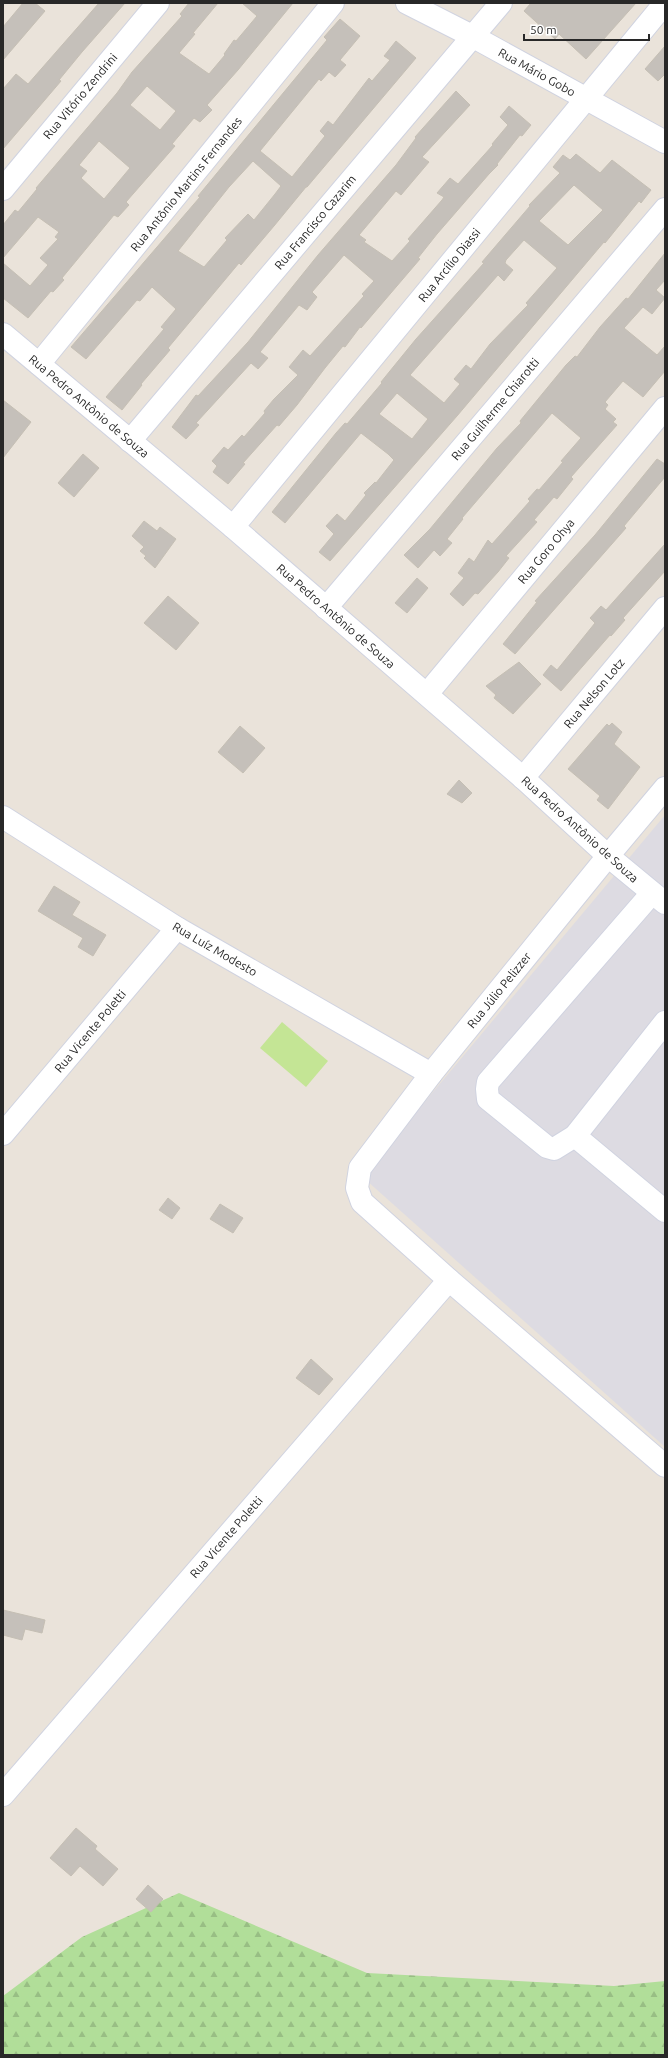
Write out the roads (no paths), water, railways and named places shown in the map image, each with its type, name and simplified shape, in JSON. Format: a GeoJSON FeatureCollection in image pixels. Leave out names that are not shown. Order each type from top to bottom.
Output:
{"type":"FeatureCollection","features":[{"type":"Feature","properties":{"kind":"street","name":"Rua Vitório Zendrini"},"geometry":{"type":"LineString","coordinates":[[3,189],[158,3]]}},
{"type":"Feature","properties":{"kind":"street","name":"Rua Antônio Martins Fernandes"},"geometry":{"type":"LineString","coordinates":[[39,364],[333,3]]}},
{"type":"Feature","properties":{"kind":"street","name":"Rua Mário Gobo"},"geometry":{"type":"LineString","coordinates":[[407,3],[472,36],[665,142]]}},
{"type":"Feature","properties":{"kind":"street","name":"Rua Francisco Cazarim"},"geometry":{"type":"LineString","coordinates":[[130,441],[500,3]]}},
{"type":"Feature","properties":{"kind":"street","name":"Rua Arcílio Diassi"},"geometry":{"type":"LineString","coordinates":[[233,527],[665,3]]}},
{"type":"Feature","properties":{"kind":"street","name":"Rua Guilherme Chiarotti"},"geometry":{"type":"LineString","coordinates":[[326,608],[665,209]]}},
{"type":"Feature","properties":{"kind":"street","name":"Rua Pedro Antônio de Souza"},"geometry":{"type":"LineString","coordinates":[[3,334],[233,527],[427,694],[524,778],[608,856],[658,898]]}},
{"type":"Feature","properties":{"kind":"street","name":"Rua Goro Ohya"},"geometry":{"type":"LineString","coordinates":[[427,694],[665,408]]}},
{"type":"Feature","properties":{"kind":"street","name":"Rua Nelson Lotz"},"geometry":{"type":"LineString","coordinates":[[524,778],[665,608]]}},
{"type":"Feature","properties":{"kind":"street","name":"Rua Júlio Pelizzer"},"geometry":{"type":"LineString","coordinates":[[449,1280],[362,1202],[357,1188],[360,1168],[431,1074],[665,788]]}},
{"type":"Feature","properties":{"kind":"street","name":"Rua Luíz Modesto"},"geometry":{"type":"LineString","coordinates":[[3,817],[177,928],[431,1074]]}},
{"type":"Feature","properties":{"kind":"street"},"geometry":{"type":"LineString","coordinates":[[658,898],[488,1082],[486,1089],[488,1099],[547,1147],[554,1149],[575,1136],[665,1022]]}},
{"type":"Feature","properties":{"kind":"street","name":"Rua Vicente Poletti"},"geometry":{"type":"LineString","coordinates":[[3,1134],[177,928]]}},
{"type":"Feature","properties":{"kind":"street"},"geometry":{"type":"LineString","coordinates":[[575,1136],[665,1211]]}},
{"type":"Feature","properties":{"kind":"street","name":"Rua Vicente Poletti"},"geometry":{"type":"LineString","coordinates":[[3,1795],[449,1280]]}},
{"type":"Feature","properties":{"kind":"street"},"geometry":{"type":"LineString","coordinates":[[449,1280],[665,1466]]}}]}
